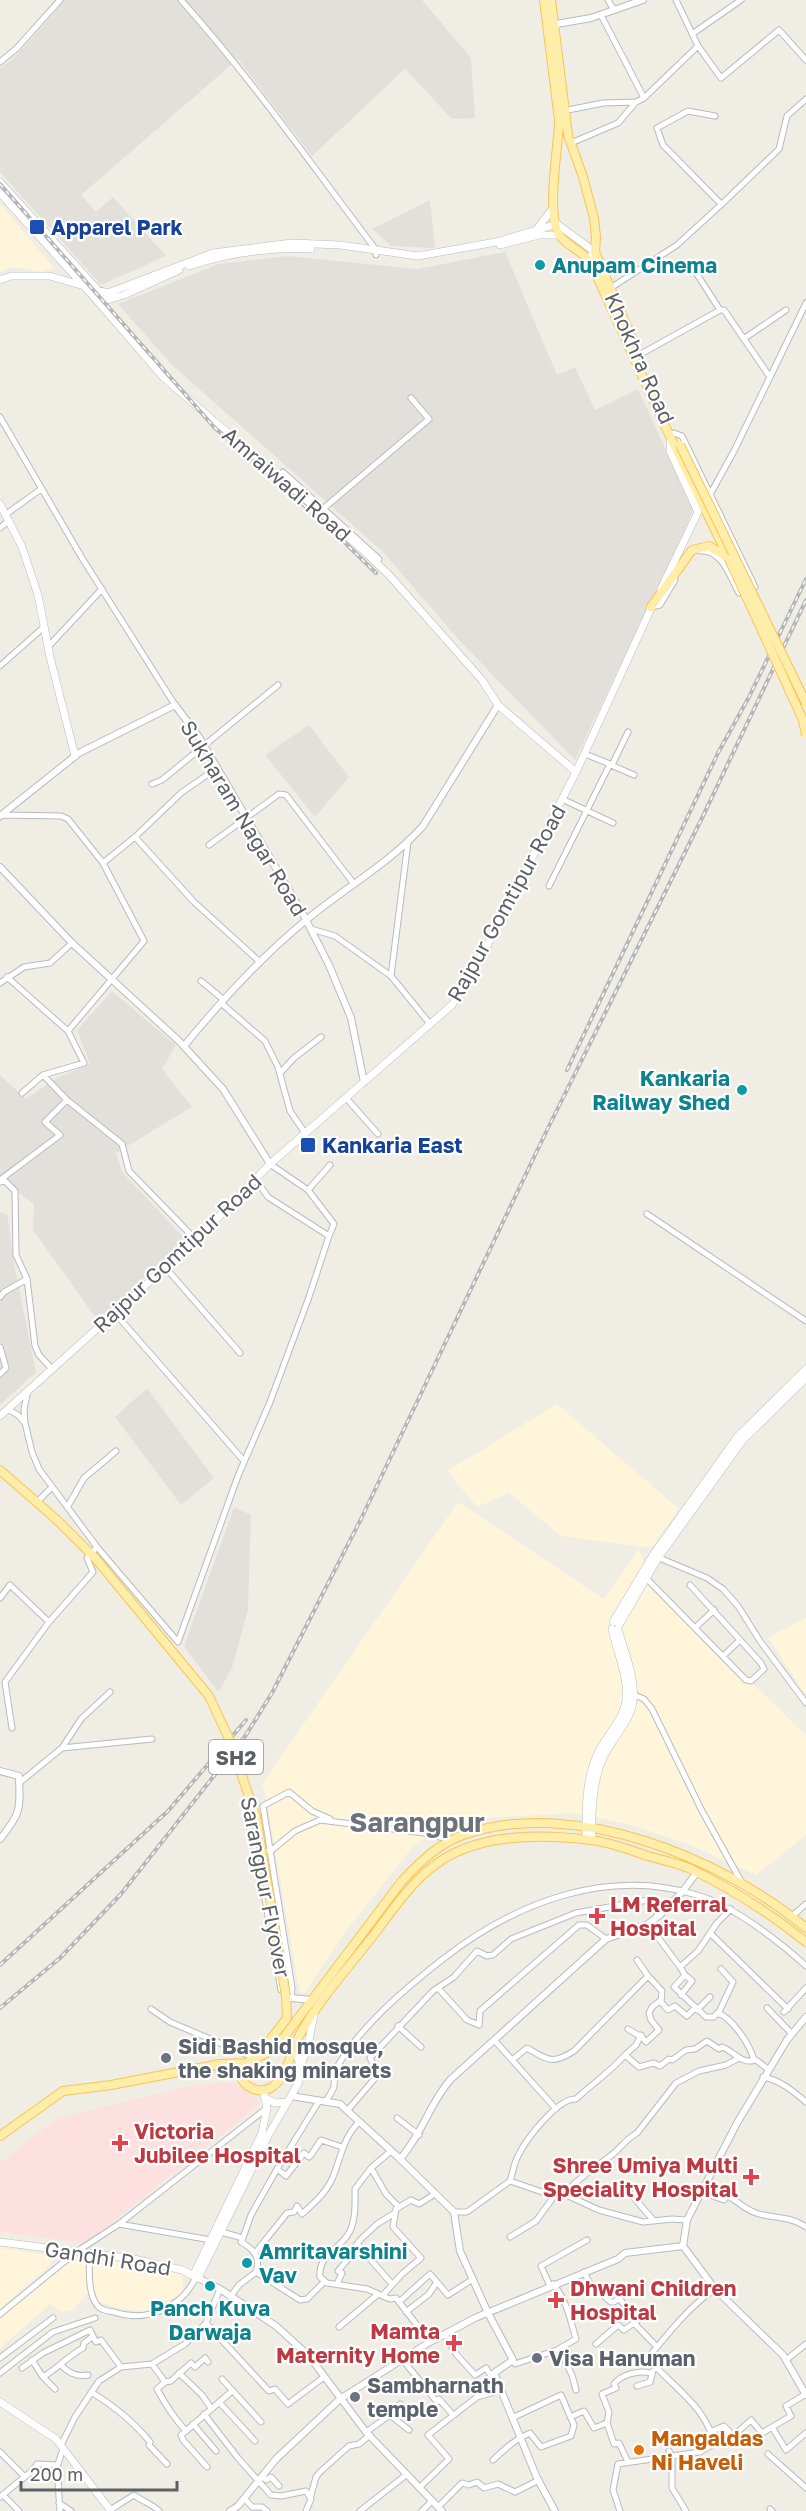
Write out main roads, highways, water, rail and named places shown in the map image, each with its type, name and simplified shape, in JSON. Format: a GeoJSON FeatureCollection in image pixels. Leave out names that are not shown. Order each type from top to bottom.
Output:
{"type":"FeatureCollection","features":[{"type":"Feature","properties":{"kind":"main road","name":"Khokhra Road"},"geometry":{"type":"LineString","coordinates":[[544,0],[551,25],[566,139],[554,171],[553,208],[559,235],[588,259],[678,446]]}},
{"type":"Feature","properties":{"kind":"main road","name":"Khokhra Road"},"geometry":{"type":"LineString","coordinates":[[551,0],[551,25],[566,139],[583,177],[594,218],[595,252],[672,433]]}},
{"type":"Feature","properties":{"kind":"main road"},"geometry":{"type":"LineString","coordinates":[[0,182],[96,293]]}},
{"type":"Feature","properties":{"kind":"main road"},"geometry":{"type":"LineString","coordinates":[[0,193],[85,287]]}},
{"type":"Feature","properties":{"kind":"main road"},"geometry":{"type":"LineString","coordinates":[[537,229],[553,208]]}},
{"type":"Feature","properties":{"kind":"main road"},"geometry":{"type":"LineString","coordinates":[[377,253],[418,256],[496,242],[556,224],[595,252],[588,259]]}},
{"type":"Feature","properties":{"kind":"main road"},"geometry":{"type":"LineString","coordinates":[[107,300],[213,253],[243,248],[291,243],[340,245],[419,260],[494,247],[539,235],[559,235]]}},
{"type":"Feature","properties":{"kind":"main road"},"geometry":{"type":"LineString","coordinates":[[0,280],[11,276],[50,276],[85,287],[107,300],[109,315]]}},
{"type":"Feature","properties":{"kind":"main road"},"geometry":{"type":"LineString","coordinates":[[0,284],[12,281],[50,280],[96,293],[130,289]]}},
{"type":"Feature","properties":{"kind":"main road","name":"Amraiwadi Road"},"geometry":{"type":"LineString","coordinates":[[96,293],[109,315],[163,377],[377,563],[482,680],[498,705],[576,772]]}},
{"type":"Feature","properties":{"kind":"main road","name":"Rajpur Gomtipur Road"},"geometry":{"type":"LineString","coordinates":[[0,1416],[196,1240],[270,1164],[452,1005],[487,946],[585,754],[651,607],[698,512],[670,451],[672,433]]}},
{"type":"Feature","properties":{"kind":"main road"},"geometry":{"type":"LineString","coordinates":[[678,446],[803,720],[806,735]]}},
{"type":"Feature","properties":{"kind":"main road"},"geometry":{"type":"LineString","coordinates":[[678,446],[806,703]]}},
{"type":"Feature","properties":{"kind":"main road"},"geometry":{"type":"LineString","coordinates":[[0,504],[25,557],[38,595],[48,647],[75,756]]}},
{"type":"Feature","properties":{"kind":"main road"},"geometry":{"type":"LineString","coordinates":[[651,607],[692,550],[709,546],[729,559]]}},
{"type":"Feature","properties":{"kind":"main road"},"geometry":{"type":"LineString","coordinates":[[589,1840],[590,1777],[596,1756],[624,1712],[632,1678],[616,1626],[656,1556],[749,1429],[806,1370]]}},
{"type":"Feature","properties":{"kind":"main road"},"geometry":{"type":"LineString","coordinates":[[749,1429],[806,1378]]}},
{"type":"Feature","properties":{"kind":"main road","name":"Sarangpur Flyover"},"geometry":{"type":"LineString","coordinates":[[0,1470],[95,1553],[208,1696],[230,1741],[256,1817],[291,2017],[299,2035]]}},
{"type":"Feature","properties":{"kind":"main road"},"geometry":{"type":"LineString","coordinates":[[616,1626],[656,1556]]}},
{"type":"Feature","properties":{"kind":"main road"},"geometry":{"type":"LineString","coordinates":[[256,2059],[291,2017],[312,2001],[402,1881],[423,1859],[452,1840],[484,1829],[522,1823],[589,1826],[693,1858],[743,1884],[792,1916],[806,1928]]}},
{"type":"Feature","properties":{"kind":"main road"},"geometry":{"type":"LineString","coordinates":[[196,2277],[262,2133],[267,2108],[265,2095],[281,2078],[299,2035],[314,2012],[408,1891],[427,1871],[442,1860],[479,1842],[525,1837],[589,1840],[689,1868],[745,1899],[806,1942]]}},
{"type":"Feature","properties":{"kind":"main road"},"geometry":{"type":"LineString","coordinates":[[196,2277],[298,2082],[300,2065],[308,2046],[314,2012]]}},
{"type":"Feature","properties":{"kind":"main road"},"geometry":{"type":"LineString","coordinates":[[0,2136],[63,2091],[111,2085],[220,2064],[246,2063],[256,2059],[280,2041],[291,2017]]}},
{"type":"Feature","properties":{"kind":"main road"},"geometry":{"type":"LineString","coordinates":[[280,2041],[289,2041],[294,2046],[300,2065]]}},
{"type":"Feature","properties":{"kind":"main road"},"geometry":{"type":"LineString","coordinates":[[246,2063],[240,2074],[244,2083],[275,2103],[289,2099]]}},
{"type":"Feature","properties":{"kind":"main road"},"geometry":{"type":"LineString","coordinates":[[220,2064],[220,2074]]}},
{"type":"Feature","properties":{"kind":"main road","name":"Gandhi Road"},"geometry":{"type":"LineString","coordinates":[[0,2242],[134,2259],[182,2270],[196,2277]]}},
{"type":"Feature","properties":{"kind":"main road"},"geometry":{"type":"LineString","coordinates":[[0,2402],[56,2439],[111,2511]]}},
{"type":"Feature","properties":{"kind":"railway"},"geometry":{"type":"LineString","coordinates":[[0,184],[214,427],[329,527],[376,573]]}},
{"type":"Feature","properties":{"kind":"railway"},"geometry":{"type":"LineString","coordinates":[[567,1070],[718,753],[749,697],[806,579]]}},
{"type":"Feature","properties":{"kind":"railway"},"geometry":{"type":"LineString","coordinates":[[0,2008],[60,1958],[121,1894],[246,1735],[272,1693],[361,1519],[548,1128],[703,816],[806,600]]}},
{"type":"Feature","properties":{"kind":"railway"},"geometry":{"type":"LineString","coordinates":[[0,1965],[168,1811],[246,1720]]}},
{"type":"Feature","properties":{"kind":"place","name":"Apparel Park"},"geometry":{"type":"Point","coordinates":[37,227]}},
{"type":"Feature","properties":{"kind":"place","name":"Anupam Cinema"},"geometry":{"type":"Point","coordinates":[540,265]}},
{"type":"Feature","properties":{"kind":"place","name":"Kankaria Railway Shed"},"geometry":{"type":"Point","coordinates":[742,1090]}},
{"type":"Feature","properties":{"kind":"place","name":"Kankaria East"},"geometry":{"type":"Point","coordinates":[308,1145]}},
{"type":"Feature","properties":{"kind":"place","name":"LM Referral Hospital"},"geometry":{"type":"Point","coordinates":[597,1916]}},
{"type":"Feature","properties":{"kind":"place","name":"Sidi Bashid mosque, the shaking minarets"},"geometry":{"type":"Point","coordinates":[166,2058]}},
{"type":"Feature","properties":{"kind":"place","name":"Victoria Jubilee Hospital"},"geometry":{"type":"Point","coordinates":[120,2143]}},
{"type":"Feature","properties":{"kind":"place","name":"Shree Umiya Multi Speciality Hospital"},"geometry":{"type":"Point","coordinates":[751,2177]}},
{"type":"Feature","properties":{"kind":"place","name":"Amritavarshini Vav"},"geometry":{"type":"Point","coordinates":[247,2263]}},
{"type":"Feature","properties":{"kind":"place","name":"Panch Kuva Darwaja"},"geometry":{"type":"Point","coordinates":[210,2286]}},
{"type":"Feature","properties":{"kind":"place","name":"Dhwani Children Hospital"},"geometry":{"type":"Point","coordinates":[556,2300]}},
{"type":"Feature","properties":{"kind":"place","name":"Mamta Maternity Home"},"geometry":{"type":"Point","coordinates":[454,2343]}},
{"type":"Feature","properties":{"kind":"place","name":"Visa Hanuman"},"geometry":{"type":"Point","coordinates":[537,2358]}},
{"type":"Feature","properties":{"kind":"place","name":"Sambharnath temple"},"geometry":{"type":"Point","coordinates":[355,2397]}},
{"type":"Feature","properties":{"kind":"place","name":"Mangaldas Ni Haveli"},"geometry":{"type":"Point","coordinates":[639,2450]}},
{"type":"Feature","properties":{"kind":"district","name":"Sarangpur"},"geometry":{"type":"Point","coordinates":[417,1822]}}]}
